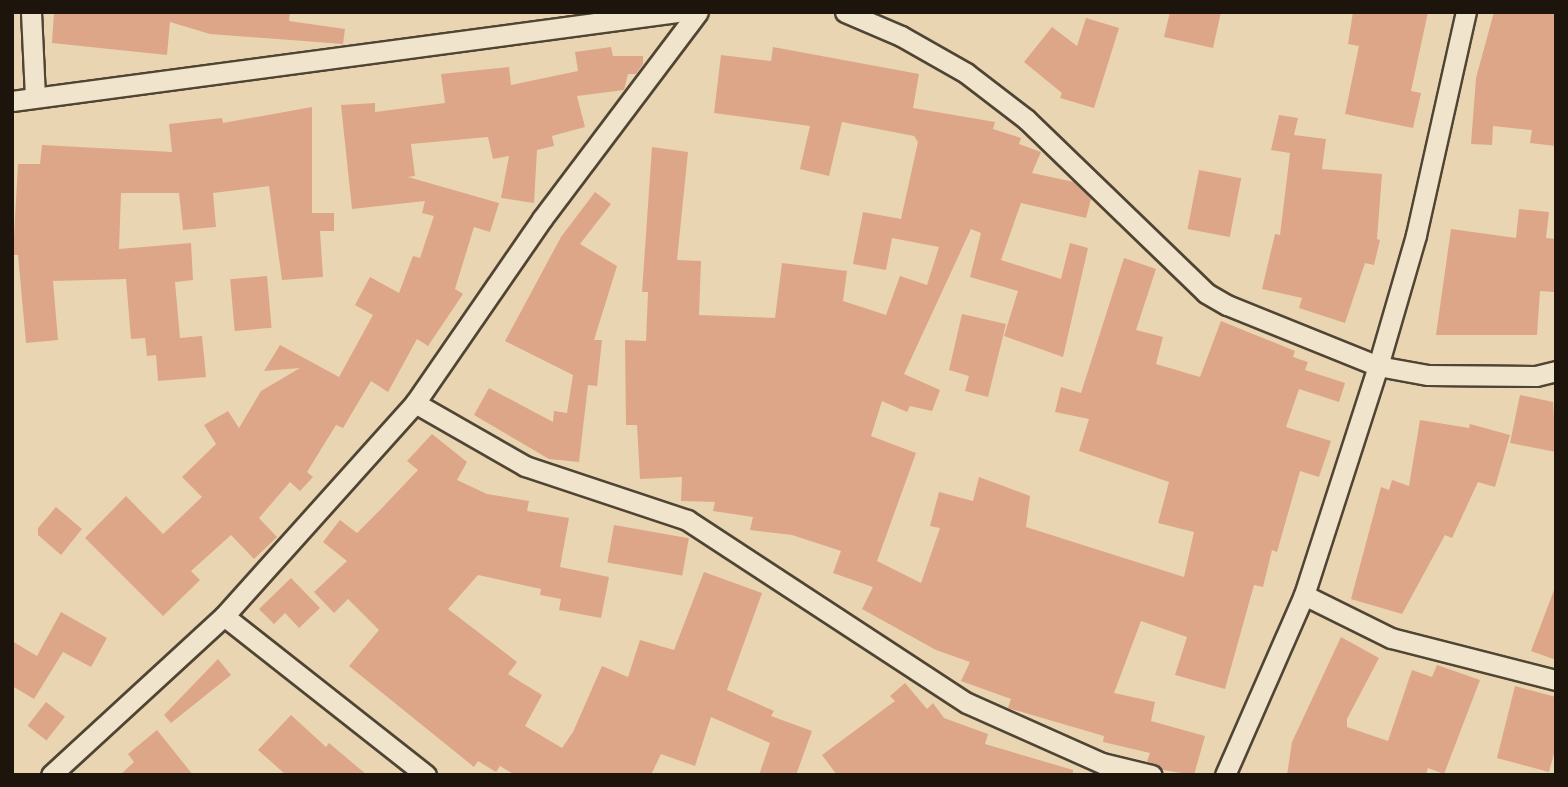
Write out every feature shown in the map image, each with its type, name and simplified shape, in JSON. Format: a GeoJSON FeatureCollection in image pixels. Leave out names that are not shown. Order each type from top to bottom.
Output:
{"type":"FeatureCollection","features":[{"type":"Feature","properties":{"kind":"street"},"geometry":{"type":"LineString","coordinates":[[31,12],[35,97]]}},
{"type":"Feature","properties":{"kind":"street"},"geometry":{"type":"LineString","coordinates":[[12,101],[677,12]]}},
{"type":"Feature","properties":{"kind":"street"},"geometry":{"type":"LineString","coordinates":[[51,775],[224,616],[415,403],[542,219],[698,12]]}},
{"type":"Feature","properties":{"kind":"street"},"geometry":{"type":"LineString","coordinates":[[845,12],[901,36],[966,73],[1026,119],[1206,293],[1378,366],[1428,375],[1536,376],[1556,372]]}},
{"type":"Feature","properties":{"kind":"street"},"geometry":{"type":"LineString","coordinates":[[1225,775],[1304,595],[1378,366],[1416,235],[1466,12]]}},
{"type":"Feature","properties":{"kind":"street"},"geometry":{"type":"LineString","coordinates":[[415,403],[525,466],[687,520],[967,703],[1102,763],[1152,775]]}},
{"type":"Feature","properties":{"kind":"street"},"geometry":{"type":"LineString","coordinates":[[1304,595],[1391,638],[1556,680]]}},
{"type":"Feature","properties":{"kind":"street"},"geometry":{"type":"LineString","coordinates":[[224,616],[426,775]]}},
{"type":"Feature","properties":{"kind":"building"},"geometry":{"type":"Polygon","coordinates":[[[54,12],[290,12],[289,21],[345,29],[343,44],[210,34],[170,22],[167,55],[52,43],[54,12]]]}},
{"type":"Feature","properties":{"kind":"building"},"geometry":{"type":"Polygon","coordinates":[[[1170,12],[1221,12],[1213,48],[1164,37],[1170,12]]]}},
{"type":"Feature","properties":{"kind":"building"},"geometry":{"type":"Polygon","coordinates":[[[1353,12],[1428,12],[1411,91],[1421,93],[1413,128],[1345,114],[1359,46],[1348,44],[1353,12]]]}},
{"type":"Feature","properties":{"kind":"building"},"geometry":{"type":"Polygon","coordinates":[[[1494,12],[1556,12],[1556,146],[1530,143],[1532,130],[1493,126],[1492,145],[1471,144],[1476,78],[1494,12]]]}},
{"type":"Feature","properties":{"kind":"building"},"geometry":{"type":"Polygon","coordinates":[[[1086,18],[1119,28],[1094,108],[1060,98],[1062,93],[1024,62],[1052,27],[1077,46],[1086,18]]]}},
{"type":"Feature","properties":{"kind":"building"},"geometry":{"type":"Polygon","coordinates":[[[611,47],[613,56],[643,56],[643,64],[636,74],[628,74],[624,90],[577,96],[585,127],[552,136],[554,146],[537,150],[534,203],[501,198],[509,156],[493,159],[488,137],[411,144],[415,176],[408,177],[499,203],[490,232],[474,227],[455,289],[463,294],[428,346],[417,339],[388,392],[371,381],[343,428],[336,425],[307,472],[313,477],[300,491],[290,482],[259,518],[277,537],[254,559],[231,535],[191,571],[200,580],[163,616],[85,538],[126,496],[163,534],[202,497],[182,477],[216,444],[204,425],[228,411],[239,428],[261,391],[300,368],[264,371],[280,345],[339,377],[373,315],[355,305],[370,277],[399,293],[413,256],[420,258],[434,216],[422,213],[425,201],[352,209],[341,105],[375,103],[375,112],[445,103],[441,74],[509,67],[511,85],[578,71],[575,52],[611,47]]]}},
{"type":"Feature","properties":{"kind":"building"},"geometry":{"type":"Polygon","coordinates":[[[773,47],[919,74],[913,108],[995,122],[993,129],[1021,138],[1019,144],[1041,152],[1032,173],[1074,182],[1091,199],[1086,218],[1021,203],[1001,260],[1061,279],[1070,243],[1088,248],[1063,357],[1004,336],[1018,291],[970,277],[981,233],[971,229],[904,374],[940,390],[932,411],[910,406],[907,412],[882,401],[871,436],[916,453],[877,561],[921,583],[940,528],[930,526],[939,492],[973,501],[979,477],[1030,496],[1026,527],[1184,577],[1194,532],[1158,523],[1169,482],[1079,451],[1089,419],[1055,412],[1061,387],[1081,393],[1124,258],[1156,269],[1136,330],[1163,337],[1156,364],[1200,377],[1221,321],[1295,351],[1293,357],[1308,362],[1305,370],[1345,383],[1339,402],[1299,389],[1286,427],[1331,441],[1319,477],[1300,471],[1277,552],[1272,550],[1263,587],[1254,585],[1225,689],[1175,675],[1187,637],[1141,621],[1114,693],[1155,702],[1151,721],[1205,736],[1194,775],[1163,770],[1147,761],[1150,753],[1103,742],[1104,736],[1008,708],[1011,699],[961,681],[970,662],[936,650],[862,609],[873,587],[833,573],[841,551],[792,535],[750,530],[753,517],[713,511],[715,502],[681,501],[682,477],[640,479],[637,425],[626,425],[625,340],[646,341],[648,292],[642,292],[652,147],[688,152],[677,260],[701,261],[699,315],[775,318],[782,263],[847,271],[843,301],[886,315],[900,276],[927,285],[939,247],[892,238],[886,270],[853,264],[863,212],[901,219],[918,142],[914,136],[842,122],[829,176],[800,169],[810,126],[714,113],[721,55],[771,61],[773,47]]]}},
{"type":"Feature","properties":{"kind":"building"},"geometry":{"type":"Polygon","coordinates":[[[312,107],[312,213],[334,213],[334,231],[320,231],[323,277],[282,280],[269,186],[213,193],[216,227],[183,230],[179,193],[121,193],[119,249],[191,243],[193,280],[175,282],[180,338],[202,336],[206,377],[158,381],[156,355],[147,356],[145,338],[131,339],[126,279],[53,281],[58,340],[26,343],[18,255],[13,255],[18,164],[40,164],[42,145],[172,152],[169,124],[222,118],[223,123],[312,107]]]}},
{"type":"Feature","properties":{"kind":"building"},"geometry":{"type":"Polygon","coordinates":[[[1279,115],[1298,118],[1294,135],[1326,139],[1322,169],[1382,174],[1377,239],[1380,240],[1374,265],[1365,263],[1345,323],[1299,308],[1302,298],[1262,289],[1275,234],[1280,235],[1290,153],[1271,150],[1279,115]]]}},
{"type":"Feature","properties":{"kind":"building"},"geometry":{"type":"Polygon","coordinates":[[[1199,170],[1241,178],[1230,237],[1188,229],[1199,170]]]}},
{"type":"Feature","properties":{"kind":"building"},"geometry":{"type":"Polygon","coordinates":[[[595,192],[611,204],[580,244],[617,266],[594,340],[602,340],[597,386],[588,385],[579,462],[549,459],[474,415],[489,388],[553,422],[554,411],[567,413],[573,375],[505,341],[561,237],[595,192]]]}},
{"type":"Feature","properties":{"kind":"building"},"geometry":{"type":"Polygon","coordinates":[[[1519,209],[1549,212],[1546,238],[1556,239],[1554,292],[1540,291],[1537,335],[1436,335],[1451,229],[1516,238],[1519,209]]]}},
{"type":"Feature","properties":{"kind":"building"},"geometry":{"type":"Polygon","coordinates":[[[267,276],[272,328],[235,331],[230,279],[267,276]]]}},
{"type":"Feature","properties":{"kind":"building"},"geometry":{"type":"Polygon","coordinates":[[[962,314],[1006,324],[988,397],[965,391],[969,376],[949,370],[962,314]]]}},
{"type":"Feature","properties":{"kind":"building"},"geometry":{"type":"Polygon","coordinates":[[[1520,395],[1553,402],[1556,452],[1510,443],[1520,395]]]}},
{"type":"Feature","properties":{"kind":"building"},"geometry":{"type":"Polygon","coordinates":[[[1420,420],[1469,428],[1470,424],[1510,435],[1495,487],[1478,482],[1452,538],[1445,535],[1402,614],[1351,599],[1381,487],[1389,490],[1392,480],[1409,486],[1420,420]]]}},
{"type":"Feature","properties":{"kind":"building"},"geometry":{"type":"Polygon","coordinates":[[[432,434],[467,462],[457,480],[487,494],[529,501],[527,511],[569,518],[560,567],[609,577],[601,618],[559,610],[561,599],[540,595],[541,589],[478,575],[448,609],[517,662],[508,674],[542,695],[525,726],[562,748],[573,732],[602,666],[628,677],[640,640],[674,650],[704,572],[762,593],[727,690],[774,711],[771,716],[812,731],[796,775],[759,775],[770,743],[711,717],[695,766],[661,754],[651,775],[515,775],[500,766],[496,772],[478,761],[474,767],[349,666],[379,630],[348,599],[334,613],[314,592],[347,561],[323,542],[340,520],[357,533],[418,470],[407,461],[432,434]]]}},
{"type":"Feature","properties":{"kind":"building"},"geometry":{"type":"Polygon","coordinates":[[[56,507],[82,529],[61,555],[38,535],[38,528],[56,507]]]}},
{"type":"Feature","properties":{"kind":"building"},"geometry":{"type":"Polygon","coordinates":[[[614,525],[689,538],[682,576],[607,562],[614,525]]]}},
{"type":"Feature","properties":{"kind":"building"},"geometry":{"type":"Polygon","coordinates":[[[291,578],[320,608],[299,628],[285,613],[274,624],[259,609],[291,578]]]}},
{"type":"Feature","properties":{"kind":"building"},"geometry":{"type":"Polygon","coordinates":[[[1556,590],[1556,660],[1531,651],[1556,590]]]}},
{"type":"Feature","properties":{"kind":"building"},"geometry":{"type":"Polygon","coordinates":[[[61,612],[107,638],[91,667],[63,652],[34,699],[12,686],[12,641],[37,656],[61,612]]]}},
{"type":"Feature","properties":{"kind":"building"},"geometry":{"type":"Polygon","coordinates":[[[1341,637],[1379,658],[1347,719],[1347,727],[1388,741],[1412,670],[1432,677],[1437,665],[1480,680],[1444,774],[1428,768],[1426,775],[1287,775],[1292,742],[1341,637]]]}},
{"type":"Feature","properties":{"kind":"building"},"geometry":{"type":"Polygon","coordinates":[[[218,659],[231,675],[171,723],[164,715],[218,659]]]}},
{"type":"Feature","properties":{"kind":"building"},"geometry":{"type":"Polygon","coordinates":[[[905,683],[927,709],[933,703],[944,718],[988,734],[985,744],[1073,770],[1073,775],[837,775],[822,755],[895,701],[890,696],[905,683]]]}},
{"type":"Feature","properties":{"kind":"building"},"geometry":{"type":"Polygon","coordinates":[[[1515,686],[1556,697],[1556,746],[1549,772],[1497,758],[1515,686]]]}},
{"type":"Feature","properties":{"kind":"building"},"geometry":{"type":"Polygon","coordinates":[[[46,702],[65,717],[46,740],[28,726],[46,702]]]}},
{"type":"Feature","properties":{"kind":"building"},"geometry":{"type":"Polygon","coordinates":[[[291,715],[326,747],[329,743],[367,775],[286,775],[258,750],[291,715]]]}},
{"type":"Feature","properties":{"kind":"building"},"geometry":{"type":"Polygon","coordinates":[[[157,730],[193,775],[120,775],[134,762],[128,754],[157,730]]]}}]}
